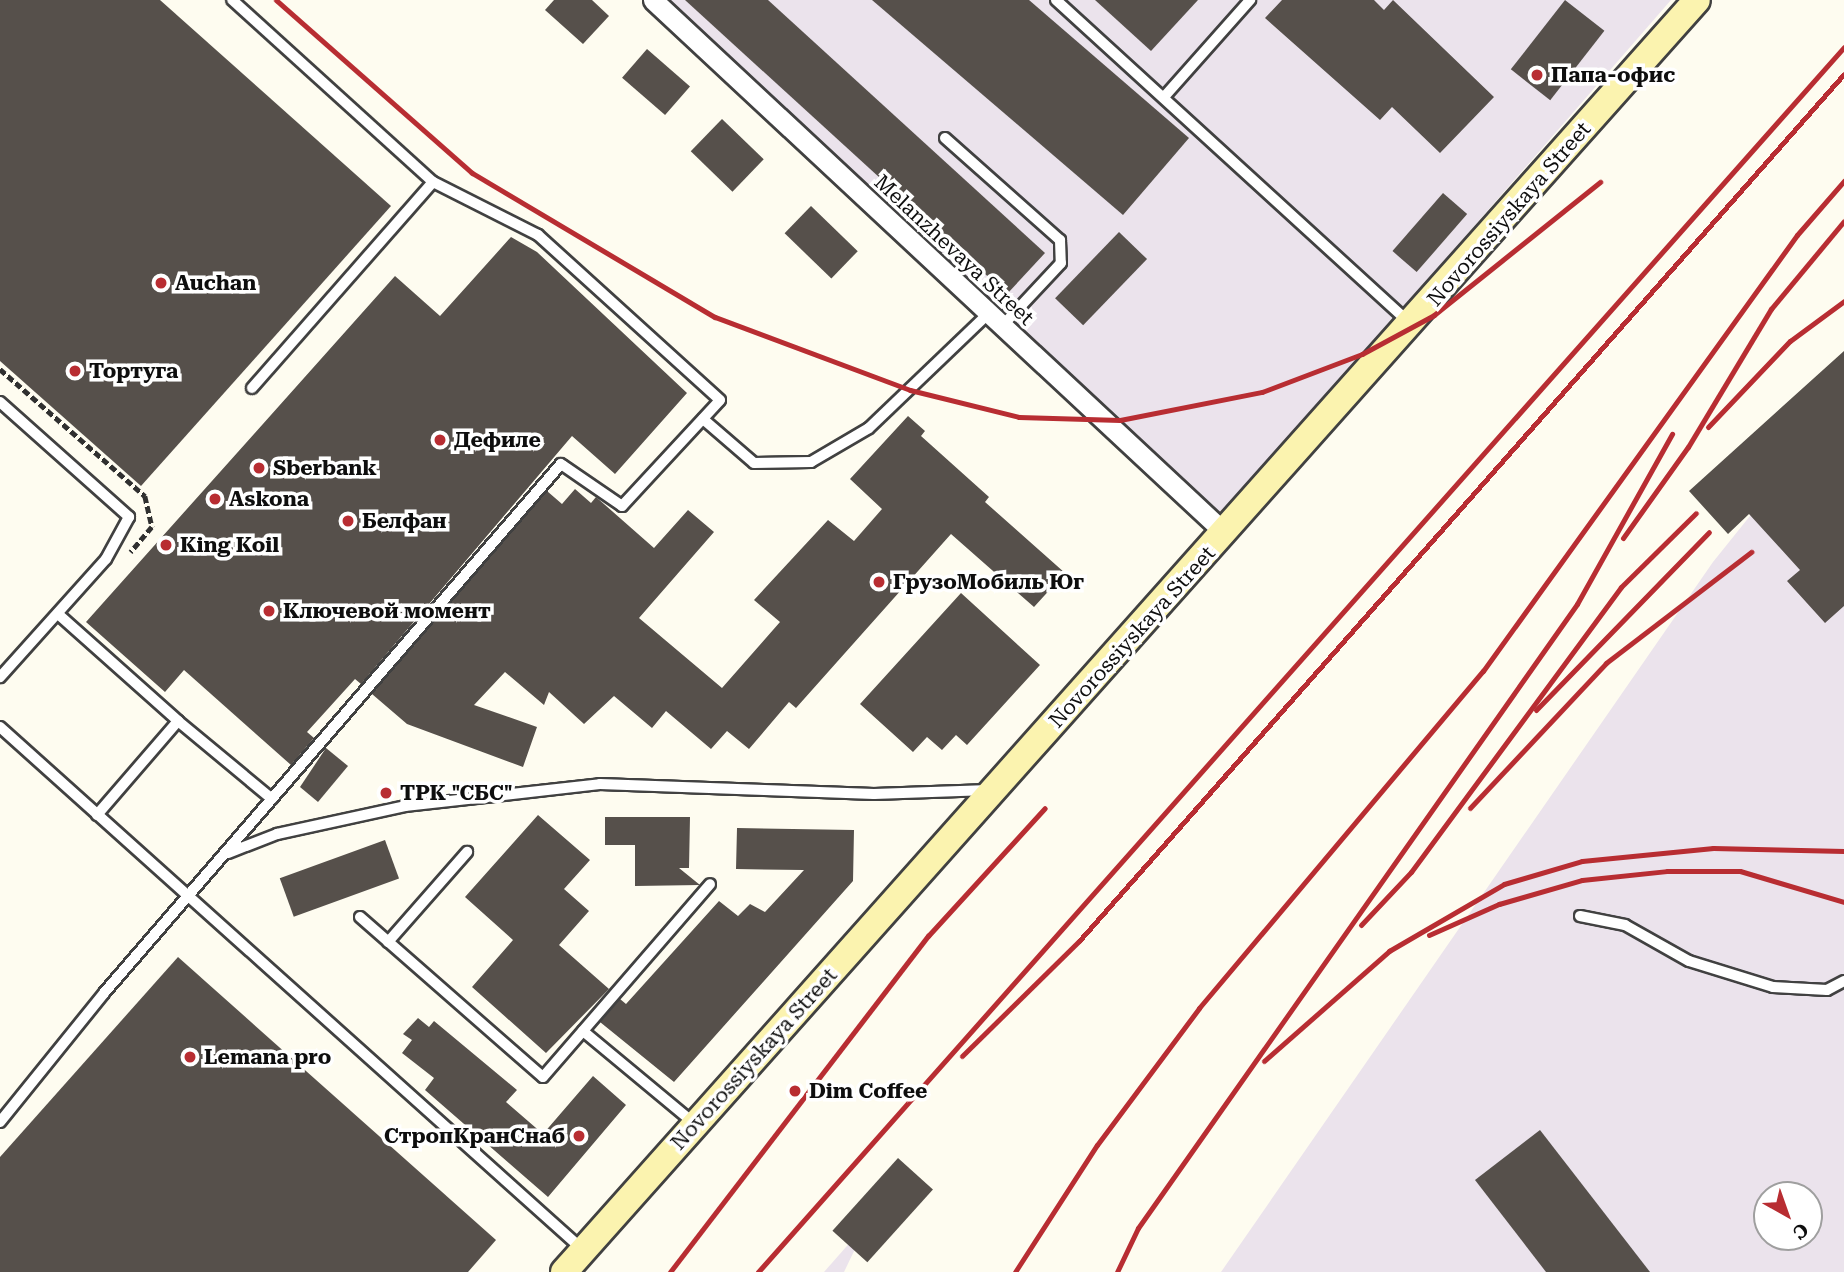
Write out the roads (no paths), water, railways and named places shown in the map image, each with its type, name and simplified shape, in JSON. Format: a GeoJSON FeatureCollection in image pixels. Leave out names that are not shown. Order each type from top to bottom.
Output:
{"type":"FeatureCollection","features":[{"type":"Feature","properties":{"kind":"main road","name":"Novorossiyskaya Street"},"geometry":{"type":"LineString","coordinates":[[564,1272],[1698,0]]}},
{"type":"Feature","properties":{"kind":"street","name":"Melanzhevaya Street"},"geometry":{"type":"LineString","coordinates":[[653,0],[1225,533]]}},
{"type":"Feature","properties":{"kind":"lane"},"geometry":{"type":"LineString","coordinates":[[0,1122],[188,896],[561,464],[622,506],[720,400],[538,235],[433,182],[232,0]]}},
{"type":"Feature","properties":{"kind":"lane"},"geometry":{"type":"LineString","coordinates":[[1056,0],[1411,325]]}},
{"type":"Feature","properties":{"kind":"lane"},"geometry":{"type":"LineString","coordinates":[[1164,97],[1250,0]]}},
{"type":"Feature","properties":{"kind":"lane"},"geometry":{"type":"LineString","coordinates":[[703,419],[754,463],[811,462],[869,428],[1062,263],[1060,240],[945,138]]}},
{"type":"Feature","properties":{"kind":"lane"},"geometry":{"type":"LineString","coordinates":[[251,388],[433,182]]}},
{"type":"Feature","properties":{"kind":"lane"},"geometry":{"type":"LineString","coordinates":[[0,402],[129,517],[106,559],[0,677]]}},
{"type":"Feature","properties":{"kind":"lane"},"geometry":{"type":"LineString","coordinates":[[58,614],[178,721],[272,799]]}},
{"type":"Feature","properties":{"kind":"lane"},"geometry":{"type":"LineString","coordinates":[[97,816],[178,721]]}},
{"type":"Feature","properties":{"kind":"lane"},"geometry":{"type":"LineString","coordinates":[[0,727],[584,1250]]}},
{"type":"Feature","properties":{"kind":"lane"},"geometry":{"type":"LineString","coordinates":[[224,855],[277,834],[405,806],[600,784],[874,794],[995,790]]}},
{"type":"Feature","properties":{"kind":"lane"},"geometry":{"type":"LineString","coordinates":[[388,942],[467,852]]}},
{"type":"Feature","properties":{"kind":"lane"},"geometry":{"type":"LineString","coordinates":[[360,917],[543,1077],[710,884]]}},
{"type":"Feature","properties":{"kind":"lane"},"geometry":{"type":"LineString","coordinates":[[1580,916],[1625,925],[1689,961],[1773,987],[1828,990],[1844,981]]}},
{"type":"Feature","properties":{"kind":"lane"},"geometry":{"type":"LineString","coordinates":[[583,1031],[695,1124]]}},
{"type":"Feature","properties":{"kind":"railway"},"geometry":{"type":"LineString","coordinates":[[276,0],[472,173],[715,317],[910,390],[1019,417],[1120,420],[1262,392],[1362,354],[1434,315],[1600,182]]}},
{"type":"Feature","properties":{"kind":"railway"},"geometry":{"type":"LineString","coordinates":[[758,1272],[1844,47]]}},
{"type":"Feature","properties":{"kind":"railway"},"geometry":{"type":"LineString","coordinates":[[962,1056],[1079,941],[1844,74]]}},
{"type":"Feature","properties":{"kind":"railway"},"geometry":{"type":"LineString","coordinates":[[1015,1272],[1097,1145],[1199,1008],[1483,671],[1797,235],[1844,181]]}},
{"type":"Feature","properties":{"kind":"railway"},"geometry":{"type":"LineString","coordinates":[[1623,538],[1688,447],[1771,309],[1844,221]]}},
{"type":"Feature","properties":{"kind":"railway"},"geometry":{"type":"LineString","coordinates":[[1708,427],[1790,341],[1844,301]]}},
{"type":"Feature","properties":{"kind":"railway"},"geometry":{"type":"LineString","coordinates":[[1117,1272],[1138,1228],[1577,604],[1672,434]]}},
{"type":"Feature","properties":{"kind":"railway"},"geometry":{"type":"LineString","coordinates":[[1361,925],[1411,872],[1621,587],[1696,513]]}},
{"type":"Feature","properties":{"kind":"railway"},"geometry":{"type":"LineString","coordinates":[[1536,710],[1709,532]]}},
{"type":"Feature","properties":{"kind":"railway"},"geometry":{"type":"LineString","coordinates":[[1470,808],[1606,663],[1751,552]]}},
{"type":"Feature","properties":{"kind":"railway"},"geometry":{"type":"LineString","coordinates":[[670,1272],[928,936],[1045,808]]}},
{"type":"Feature","properties":{"kind":"railway"},"geometry":{"type":"LineString","coordinates":[[1264,1061],[1389,951],[1504,884],[1582,861],[1713,848],[1844,851]]}},
{"type":"Feature","properties":{"kind":"railway"},"geometry":{"type":"LineString","coordinates":[[1429,935],[1499,904],[1582,880],[1667,871],[1740,871],[1844,902]]}},
{"type":"Feature","properties":{"kind":"place","name":"Папа-офис"},"geometry":{"type":"Point","coordinates":[1537,75]}},
{"type":"Feature","properties":{"kind":"place","name":"Auchan"},"geometry":{"type":"Point","coordinates":[161,283]}},
{"type":"Feature","properties":{"kind":"place","name":"Тортуга"},"geometry":{"type":"Point","coordinates":[75,371]}},
{"type":"Feature","properties":{"kind":"place","name":"Дефиле"},"geometry":{"type":"Point","coordinates":[440,440]}},
{"type":"Feature","properties":{"kind":"place","name":"Sberbank"},"geometry":{"type":"Point","coordinates":[259,468]}},
{"type":"Feature","properties":{"kind":"place","name":"Askona"},"geometry":{"type":"Point","coordinates":[215,499]}},
{"type":"Feature","properties":{"kind":"place","name":"Белфан"},"geometry":{"type":"Point","coordinates":[348,521]}},
{"type":"Feature","properties":{"kind":"place","name":"King Koil"},"geometry":{"type":"Point","coordinates":[166,545]}},
{"type":"Feature","properties":{"kind":"place","name":"ГрузоМобиль Юг"},"geometry":{"type":"Point","coordinates":[879,582]}},
{"type":"Feature","properties":{"kind":"place","name":"Ключевой момент"},"geometry":{"type":"Point","coordinates":[269,611]}},
{"type":"Feature","properties":{"kind":"place","name":"ТРК \"СБС\""},"geometry":{"type":"Point","coordinates":[386,793]}},
{"type":"Feature","properties":{"kind":"place","name":"Lemana pro"},"geometry":{"type":"Point","coordinates":[190,1057]}},
{"type":"Feature","properties":{"kind":"place","name":"Dim Coffee"},"geometry":{"type":"Point","coordinates":[795,1091]}},
{"type":"Feature","properties":{"kind":"place","name":"СтропКранСнаб"},"geometry":{"type":"Point","coordinates":[579,1136]}}]}
